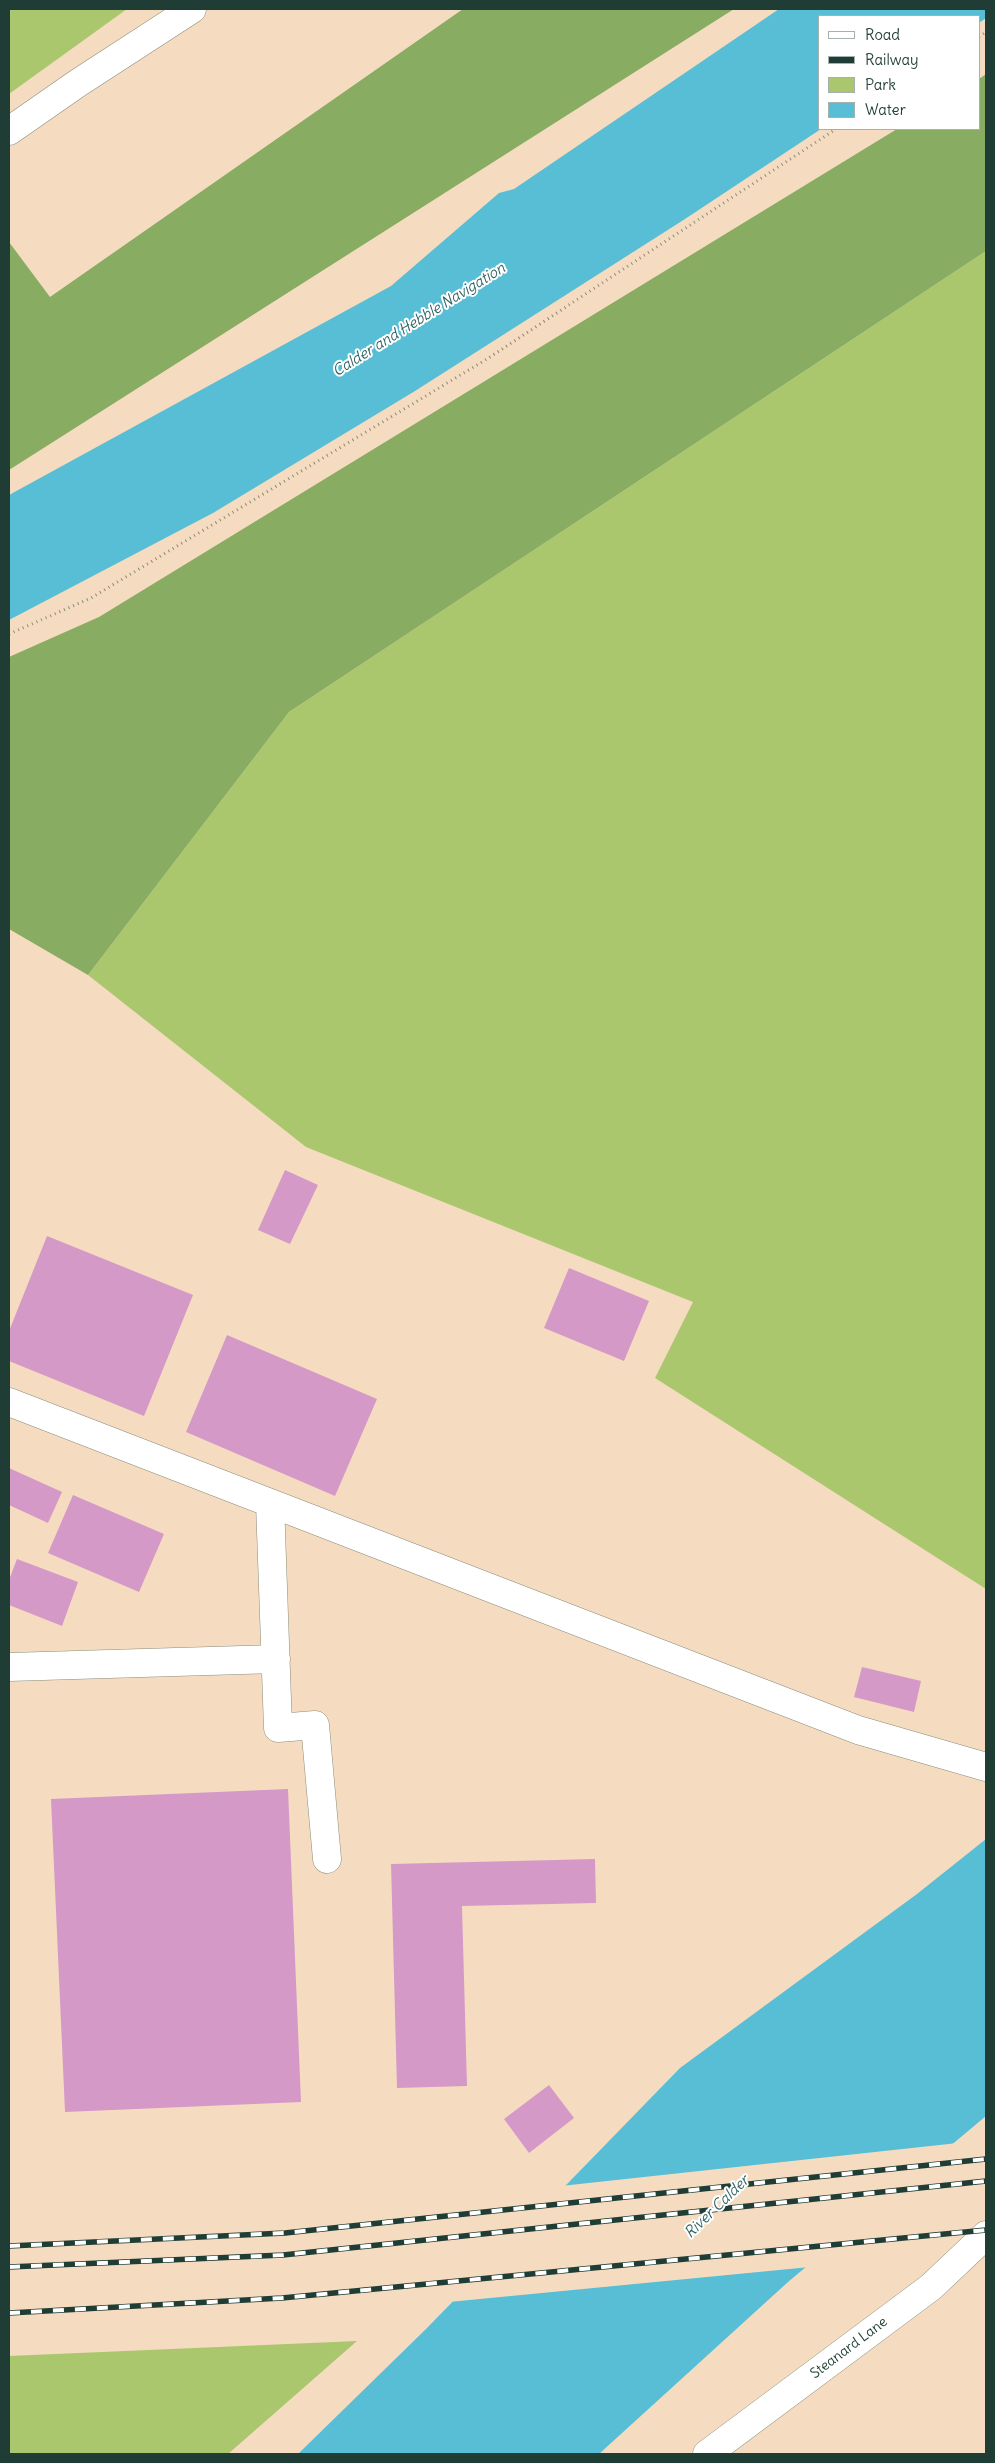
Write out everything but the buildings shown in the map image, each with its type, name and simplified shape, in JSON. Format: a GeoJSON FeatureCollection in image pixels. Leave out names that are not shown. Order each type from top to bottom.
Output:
{"type":"FeatureCollection","features":[{"type":"Feature","properties":{"kind":"street"},"geometry":{"type":"LineString","coordinates":[[9,131],[78,83],[192,9]]}},
{"type":"Feature","properties":{"kind":"street"},"geometry":{"type":"LineString","coordinates":[[9,1402],[858,1730],[986,1767]]}},
{"type":"Feature","properties":{"kind":"street"},"geometry":{"type":"LineString","coordinates":[[270,1503],[278,1728],[315,1725],[327,1859]]}},
{"type":"Feature","properties":{"kind":"street"},"geometry":{"type":"LineString","coordinates":[[9,1667],[276,1659]]}},
{"type":"Feature","properties":{"kind":"street","name":"Steanard Lane"},"geometry":{"type":"LineString","coordinates":[[707,2454],[931,2287],[986,2235]]}},
{"type":"Feature","properties":{"kind":"path"},"geometry":{"type":"LineString","coordinates":[[9,634],[91,598],[487,359],[834,130]]}},
{"type":"Feature","properties":{"kind":"green space"},"geometry":{"type":"Polygon","coordinates":[[[9,9],[127,9],[9,94],[9,9]]]}},
{"type":"Feature","properties":{"kind":"green space"},"geometry":{"type":"Polygon","coordinates":[[[463,9],[734,9],[9,470],[9,242],[50,297],[463,9]]]}},
{"type":"Feature","properties":{"kind":"green space"},"geometry":{"type":"Polygon","coordinates":[[[986,74],[986,251],[289,712],[88,975],[9,929],[9,657],[99,617],[895,130],[980,130],[980,78],[986,74]]]}},
{"type":"Feature","properties":{"kind":"green space"},"geometry":{"type":"Polygon","coordinates":[[[986,251],[986,1589],[655,1378],[693,1302],[306,1147],[88,975],[289,712],[986,251]]]}},
{"type":"Feature","properties":{"kind":"green space"},"geometry":{"type":"Polygon","coordinates":[[[357,2341],[228,2454],[9,2454],[9,2356],[357,2341]]]}},
{"type":"Feature","properties":{"kind":"water","name":"Calder and Hebble Navigation"},"geometry":{"type":"Polygon","coordinates":[[[779,9],[986,9],[986,18],[980,22],[980,15],[818,15],[819,130],[685,219],[415,391],[213,513],[9,620],[9,495],[391,286],[499,193],[514,189],[779,9]]]}},
{"type":"Feature","properties":{"kind":"water","name":"River Calder"},"geometry":{"type":"Polygon","coordinates":[[[986,1839],[986,2116],[788,2282],[599,2454],[298,2454],[427,2328],[680,2068],[917,1894],[986,1839]]]}},
{"type":"Feature","properties":{"kind":"pier"},"geometry":{"type":"Polygon","coordinates":[[[958,2143],[810,2267],[449,2302],[561,2186],[958,2143]]]}},
{"type":"Feature","properties":{"kind":"railway"},"geometry":{"type":"LineString","coordinates":[[9,2246],[285,2233],[986,2159]]}},
{"type":"Feature","properties":{"kind":"railway"},"geometry":{"type":"LineString","coordinates":[[9,2267],[283,2255],[986,2181]]}},
{"type":"Feature","properties":{"kind":"railway"},"geometry":{"type":"LineString","coordinates":[[9,2313],[282,2298],[986,2230]]}}]}
